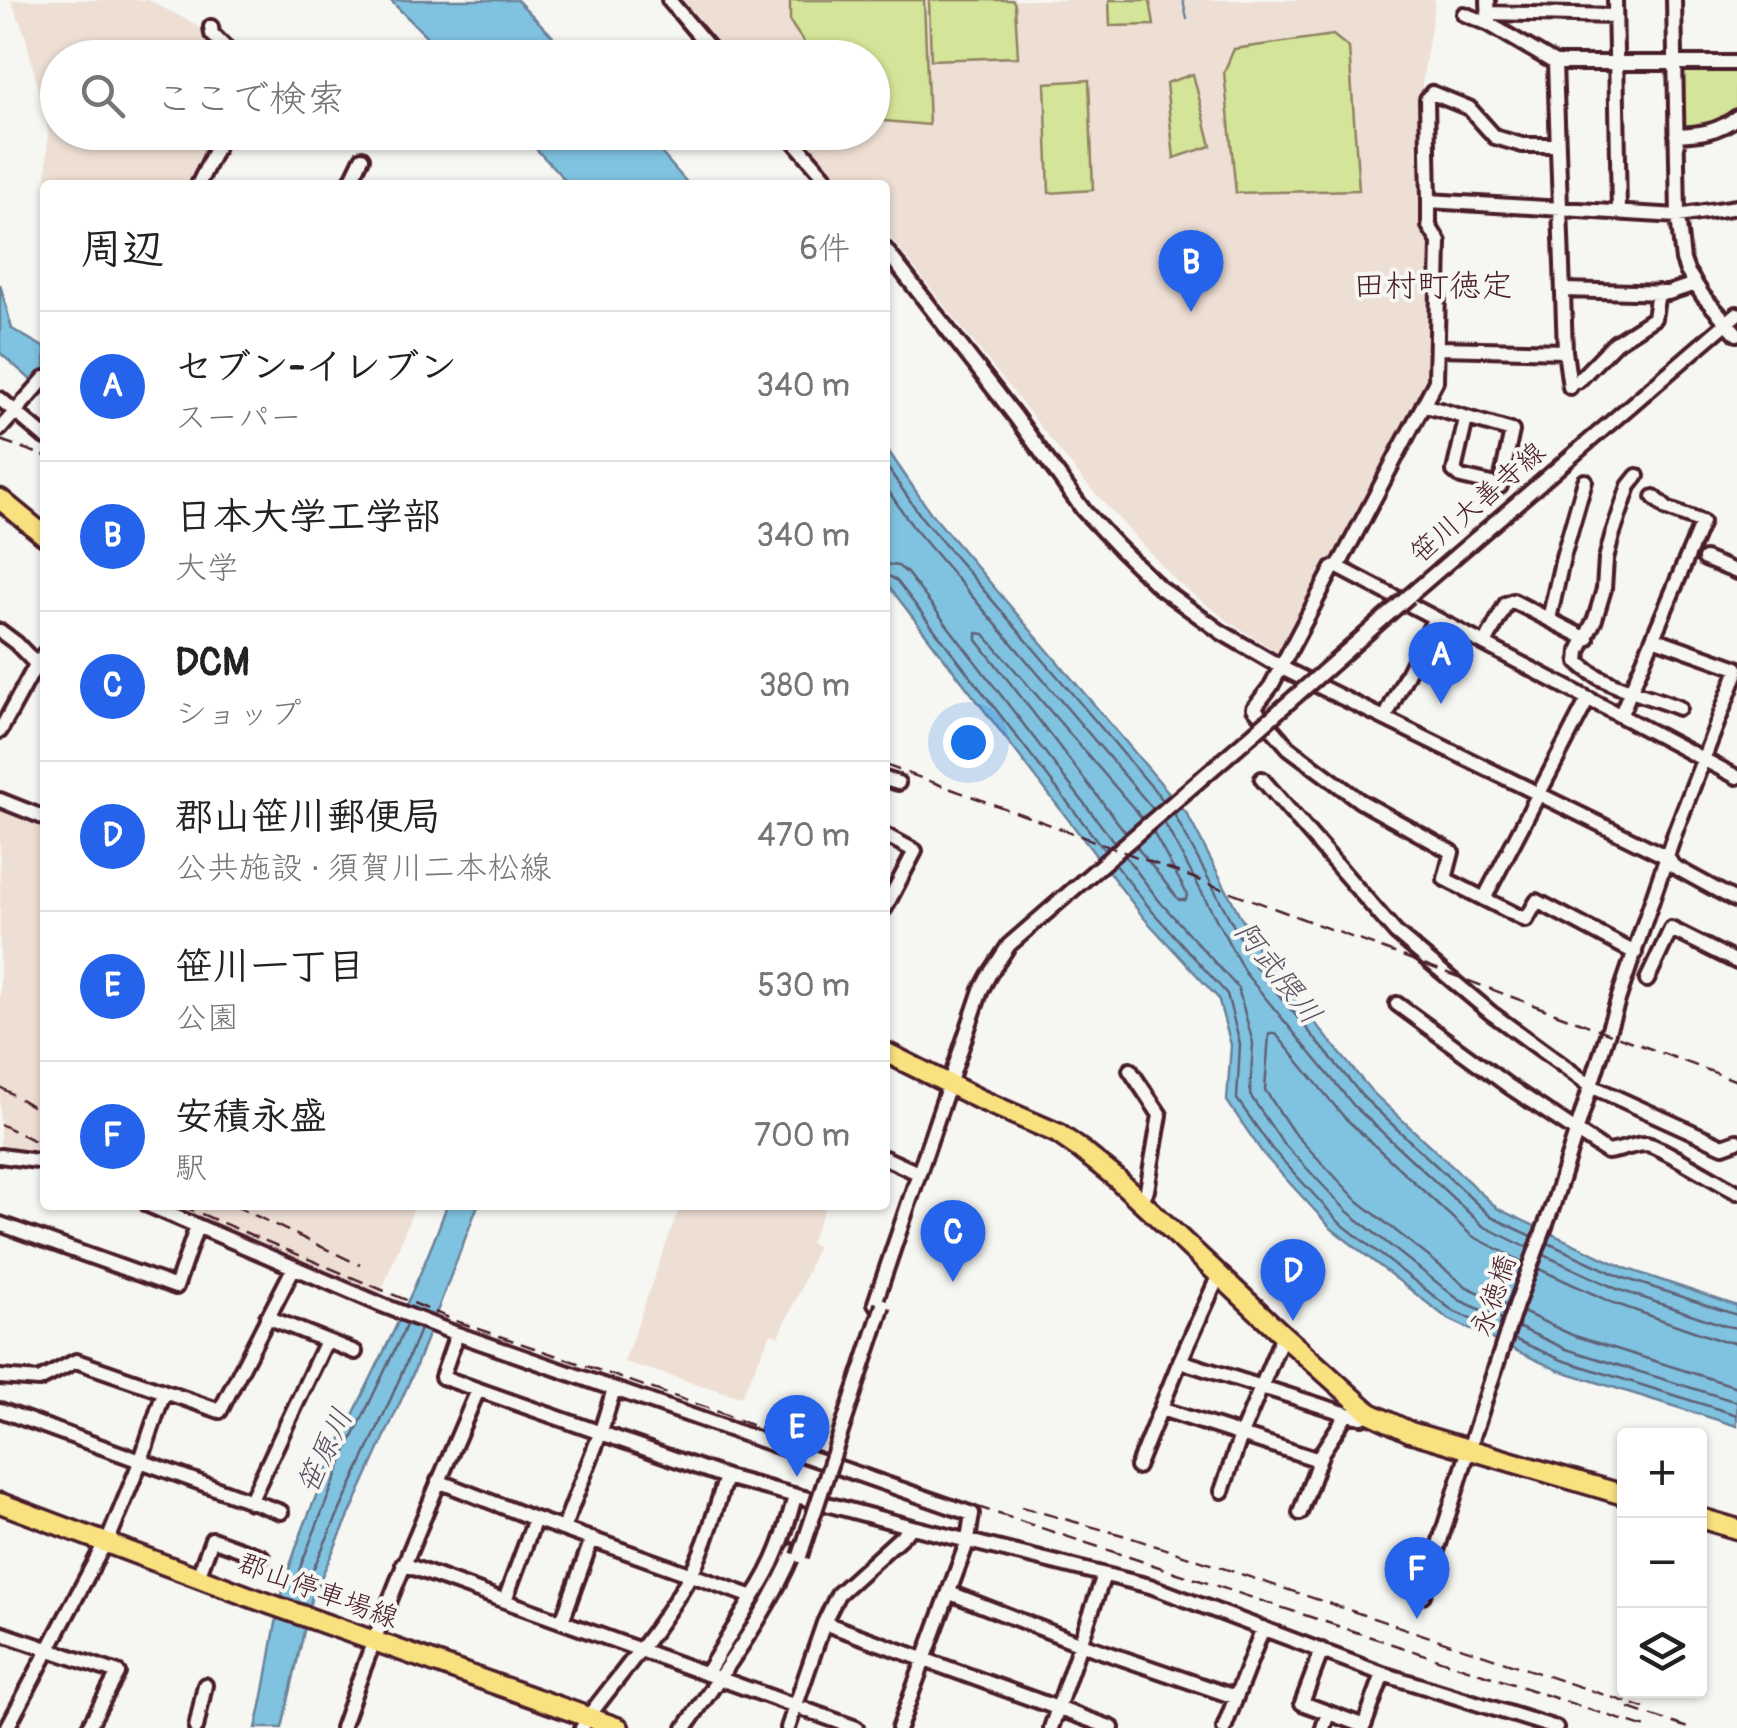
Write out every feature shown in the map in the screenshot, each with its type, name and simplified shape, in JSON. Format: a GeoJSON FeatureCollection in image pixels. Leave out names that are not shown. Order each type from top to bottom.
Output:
{"type":"FeatureCollection","features":[{"type":"Feature","properties":{"kind":"main road"},"geometry":{"type":"LineString","coordinates":[[2,506],[40,533]]}},
{"type":"Feature","properties":{"kind":"main road"},"geometry":{"type":"LineString","coordinates":[[890,1054],[1057,1134],[1105,1169],[1370,1413],[1410,1432],[1617,1494]]}},
{"type":"Feature","properties":{"kind":"main road","name":"郡山停車場線"},"geometry":{"type":"LineString","coordinates":[[0,1503],[104,1548],[585,1725],[619,1728]]}},
{"type":"Feature","properties":{"kind":"main road","name":"郡山停車場線"},"geometry":{"type":"LineString","coordinates":[[0,1516],[198,1577],[252,1601]]}},
{"type":"Feature","properties":{"kind":"main road"},"geometry":{"type":"LineString","coordinates":[[1707,1520],[1737,1529]]}},
{"type":"Feature","properties":{"kind":"street"},"geometry":{"type":"LineString","coordinates":[[668,0],[702,40]]}},
{"type":"Feature","properties":{"kind":"street"},"geometry":{"type":"LineString","coordinates":[[1615,0],[1619,212]]}},
{"type":"Feature","properties":{"kind":"street"},"geometry":{"type":"LineString","coordinates":[[1674,0],[1678,216],[1683,260],[1694,284],[1732,318],[1737,334]]}},
{"type":"Feature","properties":{"kind":"street"},"geometry":{"type":"LineString","coordinates":[[1488,12],[1555,63],[1737,63]]}},
{"type":"Feature","properties":{"kind":"street"},"geometry":{"type":"LineString","coordinates":[[1464,14],[1615,16]]}},
{"type":"Feature","properties":{"kind":"street"},"geometry":{"type":"LineString","coordinates":[[211,27],[218,40]]}},
{"type":"Feature","properties":{"kind":"street"},"geometry":{"type":"LineString","coordinates":[[1555,63],[1566,351],[1574,384],[1615,343],[1654,318],[1658,292]]}},
{"type":"Feature","properties":{"kind":"street"},"geometry":{"type":"LineString","coordinates":[[1558,146],[1522,146],[1495,138],[1469,108],[1432,93],[1428,99],[1429,226],[1439,242],[1436,381],[1338,566],[1333,568],[1271,686],[1254,708],[1282,742],[1360,802],[1452,852],[1445,879],[1526,920],[1536,901],[1635,953]]}},
{"type":"Feature","properties":{"kind":"street"},"geometry":{"type":"LineString","coordinates":[[1676,135],[1704,134],[1737,117]]}},
{"type":"Feature","properties":{"kind":"street"},"geometry":{"type":"LineString","coordinates":[[200,180],[215,150]]}},
{"type":"Feature","properties":{"kind":"street"},"geometry":{"type":"LineString","coordinates":[[802,150],[828,180]]}},
{"type":"Feature","properties":{"kind":"street"},"geometry":{"type":"LineString","coordinates":[[351,180],[362,158]]}},
{"type":"Feature","properties":{"kind":"street"},"geometry":{"type":"LineString","coordinates":[[1428,202],[1678,216],[1737,207]]}},
{"type":"Feature","properties":{"kind":"street"},"geometry":{"type":"LineString","coordinates":[[890,254],[1084,511],[1159,587],[1221,632],[1280,667],[1668,858],[1673,866],[1737,900]]}},
{"type":"Feature","properties":{"kind":"street"},"geometry":{"type":"LineString","coordinates":[[1564,290],[1668,293],[1694,284]]}},
{"type":"Feature","properties":{"kind":"street","name":"笹川大善寺線"},"geometry":{"type":"LineString","coordinates":[[950,1084],[980,990],[1009,945],[1732,318]]}},
{"type":"Feature","properties":{"kind":"street"},"geometry":{"type":"LineString","coordinates":[[1438,348],[1566,351]]}},
{"type":"Feature","properties":{"kind":"street"},"geometry":{"type":"LineString","coordinates":[[0,429],[40,384]]}},
{"type":"Feature","properties":{"kind":"street"},"geometry":{"type":"LineString","coordinates":[[0,399],[40,433]]}},
{"type":"Feature","properties":{"kind":"street"},"geometry":{"type":"LineString","coordinates":[[1423,405],[1512,431],[1500,486],[1461,477],[1454,471],[1466,419]]}},
{"type":"Feature","properties":{"kind":"street"},"geometry":{"type":"LineString","coordinates":[[1637,476],[1629,486],[1609,545],[1604,589],[1578,656],[1580,665],[1630,692],[1679,708]]}},
{"type":"Feature","properties":{"kind":"street"},"geometry":{"type":"LineString","coordinates":[[1549,618],[1585,481]]}},
{"type":"Feature","properties":{"kind":"street"},"geometry":{"type":"LineString","coordinates":[[1620,714],[1702,522],[1667,509],[1654,497]]}},
{"type":"Feature","properties":{"kind":"street"},"geometry":{"type":"LineString","coordinates":[[1705,559],[1737,572]]}},
{"type":"Feature","properties":{"kind":"street"},"geometry":{"type":"LineString","coordinates":[[1338,566],[1737,777]]}},
{"type":"Feature","properties":{"kind":"street"},"geometry":{"type":"LineString","coordinates":[[1485,644],[1508,602],[1513,601],[1587,640]]}},
{"type":"Feature","properties":{"kind":"street"},"geometry":{"type":"LineString","coordinates":[[1385,718],[1435,618]]}},
{"type":"Feature","properties":{"kind":"street"},"geometry":{"type":"LineString","coordinates":[[0,632],[40,662]]}},
{"type":"Feature","properties":{"kind":"street"},"geometry":{"type":"LineString","coordinates":[[1653,638],[1737,670]]}},
{"type":"Feature","properties":{"kind":"street"},"geometry":{"type":"LineString","coordinates":[[0,729],[40,666]]}},
{"type":"Feature","properties":{"kind":"street","name":"永徳橋"},"geometry":{"type":"LineString","coordinates":[[1424,1595],[1468,1448],[1635,953],[1737,670]]}},
{"type":"Feature","properties":{"kind":"street"},"geometry":{"type":"LineString","coordinates":[[1484,900],[1588,699]]}},
{"type":"Feature","properties":{"kind":"street"},"geometry":{"type":"LineString","coordinates":[[1262,779],[1396,933],[1491,1013],[1591,1086],[1723,1146],[1737,1142]]}},
{"type":"Feature","properties":{"kind":"street"},"geometry":{"type":"LineString","coordinates":[[0,800],[40,816]]}},
{"type":"Feature","properties":{"kind":"street"},"geometry":{"type":"LineString","coordinates":[[890,838],[914,850],[890,898]]}},
{"type":"Feature","properties":{"kind":"street"},"geometry":{"type":"LineString","coordinates":[[1647,980],[1670,929],[1737,962]]}},
{"type":"Feature","properties":{"kind":"street"},"geometry":{"type":"LineString","coordinates":[[1397,1004],[1607,1152],[1652,1146],[1737,1192]]}},
{"type":"Feature","properties":{"kind":"street"},"geometry":{"type":"LineString","coordinates":[[1130,1070],[1160,1115],[1142,1202]]}},
{"type":"Feature","properties":{"kind":"street"},"geometry":{"type":"LineString","coordinates":[[879,1304],[950,1084]]}},
{"type":"Feature","properties":{"kind":"street"},"geometry":{"type":"LineString","coordinates":[[685,1728],[716,1678],[792,1579],[797,1553],[879,1304],[937,1142],[950,1084]]}},
{"type":"Feature","properties":{"kind":"street"},"geometry":{"type":"LineString","coordinates":[[0,1156],[40,1161]]}},
{"type":"Feature","properties":{"kind":"street"},"geometry":{"type":"LineString","coordinates":[[890,1160],[918,1174]]}},
{"type":"Feature","properties":{"kind":"street"},"geometry":{"type":"LineString","coordinates":[[160,1210],[382,1305],[972,1514],[968,1540],[899,1728]]}},
{"type":"Feature","properties":{"kind":"street"},"geometry":{"type":"LineString","coordinates":[[0,1224],[176,1287],[197,1226]]}},
{"type":"Feature","properties":{"kind":"street"},"geometry":{"type":"LineString","coordinates":[[0,1377],[39,1380],[76,1362],[220,1411],[294,1267]]}},
{"type":"Feature","properties":{"kind":"street"},"geometry":{"type":"LineString","coordinates":[[1137,1468],[1219,1275]]}},
{"type":"Feature","properties":{"kind":"street"},"geometry":{"type":"LineString","coordinates":[[267,1317],[355,1352]]}},
{"type":"Feature","properties":{"kind":"street"},"geometry":{"type":"LineString","coordinates":[[455,1332],[442,1377],[600,1434],[726,1477],[912,1528],[1150,1586],[1383,1674],[1556,1728]]}},
{"type":"Feature","properties":{"kind":"street"},"geometry":{"type":"LineString","coordinates":[[1222,1491],[1284,1336]]}},
{"type":"Feature","properties":{"kind":"street"},"geometry":{"type":"LineString","coordinates":[[250,1502],[326,1341]]}},
{"type":"Feature","properties":{"kind":"street"},"geometry":{"type":"LineString","coordinates":[[1180,1361],[1347,1414],[1362,1417],[1370,1413]]}},
{"type":"Feature","properties":{"kind":"street"},"geometry":{"type":"LineString","coordinates":[[564,1529],[614,1389]]}},
{"type":"Feature","properties":{"kind":"street"},"geometry":{"type":"LineString","coordinates":[[342,1728],[403,1564],[478,1390]]}},
{"type":"Feature","properties":{"kind":"street"},"geometry":{"type":"LineString","coordinates":[[7,1728],[104,1548],[164,1392]]}},
{"type":"Feature","properties":{"kind":"street"},"geometry":{"type":"LineString","coordinates":[[1161,1409],[1319,1460]]}},
{"type":"Feature","properties":{"kind":"street"},"geometry":{"type":"LineString","coordinates":[[0,1410],[281,1512]]}},
{"type":"Feature","properties":{"kind":"street"},"geometry":{"type":"LineString","coordinates":[[1300,1514],[1319,1460],[1347,1414]]}},
{"type":"Feature","properties":{"kind":"street"},"geometry":{"type":"LineString","coordinates":[[585,1725],[690,1575],[726,1477]]}},
{"type":"Feature","properties":{"kind":"street"},"geometry":{"type":"LineString","coordinates":[[438,1481],[754,1597]]}},
{"type":"Feature","properties":{"kind":"street"},"geometry":{"type":"LineString","coordinates":[[695,1728],[754,1597],[780,1550],[795,1496]]}},
{"type":"Feature","properties":{"kind":"street"},"geometry":{"type":"LineString","coordinates":[[505,1600],[535,1519]]}},
{"type":"Feature","properties":{"kind":"street"},"geometry":{"type":"LineString","coordinates":[[788,1728],[838,1594],[912,1528]]}},
{"type":"Feature","properties":{"kind":"street"},"geometry":{"type":"LineString","coordinates":[[198,1577],[212,1539],[262,1557]]}},
{"type":"Feature","properties":{"kind":"street"},"geometry":{"type":"LineString","coordinates":[[562,1621],[592,1539]]}},
{"type":"Feature","properties":{"kind":"street"},"geometry":{"type":"LineString","coordinates":[[403,1564],[856,1728]]}},
{"type":"Feature","properties":{"kind":"street"},"geometry":{"type":"LineString","coordinates":[[1051,1728],[1104,1575]]}},
{"type":"Feature","properties":{"kind":"street"},"geometry":{"type":"LineString","coordinates":[[950,1592],[1081,1644],[1235,1697]]}},
{"type":"Feature","properties":{"kind":"street"},"geometry":{"type":"LineString","coordinates":[[824,1623],[1112,1728]]}},
{"type":"Feature","properties":{"kind":"street"},"geometry":{"type":"LineString","coordinates":[[1224,1728],[1263,1628]]}},
{"type":"Feature","properties":{"kind":"street"},"geometry":{"type":"LineString","coordinates":[[0,1633],[118,1674],[88,1728]]}},
{"type":"Feature","properties":{"kind":"street"},"geometry":{"type":"LineString","coordinates":[[1322,1650],[1302,1703],[1364,1727],[1383,1674]]}},
{"type":"Feature","properties":{"kind":"street"},"geometry":{"type":"LineString","coordinates":[[196,1728],[206,1685]]}},
{"type":"Feature","properties":{"kind":"street"},"geometry":{"type":"LineString","coordinates":[[1323,1728],[1328,1713]]}},
{"type":"Feature","properties":{"kind":"shaded area"},"geometry":{"type":"Polygon","coordinates":[[[11,0],[148,0],[195,24],[212,40],[40,40],[40,97],[25,34],[11,0]]]}},
{"type":"Feature","properties":{"kind":"shaded area"},"geometry":{"type":"Polygon","coordinates":[[[1435,0],[1422,83],[1426,241],[1433,246],[1431,378],[1283,656],[1177,582],[1082,479],[890,237],[890,180],[839,180],[812,150],[890,150],[890,40],[711,40],[677,3],[1435,0]]]}},
{"type":"Feature","properties":{"kind":"shaded area"},"geometry":{"type":"Polygon","coordinates":[[[47,150],[208,150],[194,180],[46,180],[47,150]]]}},
{"type":"Feature","properties":{"kind":"shaded area"},"geometry":{"type":"Polygon","coordinates":[[[0,806],[40,822],[40,1154],[0,1146],[0,806]]]}},
{"type":"Feature","properties":{"kind":"shaded area"},"geometry":{"type":"Polygon","coordinates":[[[174,1210],[413,1210],[380,1295],[174,1210]]]}},
{"type":"Feature","properties":{"kind":"shaded area"},"geometry":{"type":"Polygon","coordinates":[[[678,1210],[824,1210],[810,1243],[817,1246],[799,1293],[779,1336],[771,1333],[741,1397],[624,1362],[678,1210]]]}},
{"type":"Feature","properties":{"kind":"green space"},"geometry":{"type":"Polygon","coordinates":[[[790,0],[924,0],[929,125],[890,122],[890,40],[802,40],[790,22],[790,0]]]}},
{"type":"Feature","properties":{"kind":"green space"},"geometry":{"type":"Polygon","coordinates":[[[929,0],[1013,0],[1018,57],[931,60],[929,0]]]}},
{"type":"Feature","properties":{"kind":"green space"},"geometry":{"type":"Polygon","coordinates":[[[1109,0],[1150,0],[1154,25],[1110,26],[1109,0]]]}},
{"type":"Feature","properties":{"kind":"green space"},"geometry":{"type":"Polygon","coordinates":[[[1333,35],[1349,48],[1359,190],[1236,193],[1224,72],[1234,49],[1333,35]]]}},
{"type":"Feature","properties":{"kind":"green space"},"geometry":{"type":"Polygon","coordinates":[[[1737,67],[1737,113],[1720,126],[1681,130],[1681,68],[1737,67]]]}},
{"type":"Feature","properties":{"kind":"green space"},"geometry":{"type":"Polygon","coordinates":[[[1193,74],[1211,146],[1174,158],[1166,83],[1193,74]]]}},
{"type":"Feature","properties":{"kind":"green space"},"geometry":{"type":"Polygon","coordinates":[[[1089,80],[1093,190],[1049,193],[1045,83],[1089,80]]]}},
{"type":"Feature","properties":{"kind":"water"},"geometry":{"type":"Polygon","coordinates":[[[390,0],[517,0],[556,40],[430,40],[390,0]]]}},
{"type":"Feature","properties":{"kind":"water"},"geometry":{"type":"Polygon","coordinates":[[[537,150],[659,150],[685,180],[565,180],[537,150]]]}},
{"type":"Feature","properties":{"kind":"water"},"geometry":{"type":"Polygon","coordinates":[[[0,284],[12,329],[40,345],[40,388],[0,353],[0,284]]]}},
{"type":"Feature","properties":{"kind":"water"},"geometry":{"type":"Polygon","coordinates":[[[890,453],[930,512],[1187,814],[1263,960],[1372,1092],[1498,1209],[1625,1268],[1737,1306],[1737,1426],[1558,1370],[1448,1319],[1332,1229],[1264,1155],[1227,1101],[1231,1045],[1218,998],[1144,918],[890,588],[890,453]]]}},
{"type":"Feature","properties":{"kind":"water"},"geometry":{"type":"Polygon","coordinates":[[[445,1210],[476,1210],[412,1376],[311,1600],[282,1728],[256,1728],[285,1583],[307,1517],[445,1210]]]}},
{"type":"Feature","properties":{"kind":"waterway"},"geometry":{"type":"LineString","coordinates":[[1183,0],[1187,19]]}},
{"type":"Feature","properties":{"kind":"railway"},"geometry":{"type":"LineString","coordinates":[[0,440],[40,454]]}},
{"type":"Feature","properties":{"kind":"railway"},"geometry":{"type":"LineString","coordinates":[[890,767],[1737,1081]]}},
{"type":"Feature","properties":{"kind":"railway"},"geometry":{"type":"LineString","coordinates":[[0,1087],[40,1111]]}},
{"type":"Feature","properties":{"kind":"railway"},"geometry":{"type":"LineString","coordinates":[[0,1124],[40,1144]]}},
{"type":"Feature","properties":{"kind":"railway"},"geometry":{"type":"LineString","coordinates":[[192,1210],[456,1321],[708,1408],[875,1473],[1646,1728]]}},
{"type":"Feature","properties":{"kind":"railway"},"geometry":{"type":"LineString","coordinates":[[244,1210],[360,1265]]}},
{"type":"Feature","properties":{"kind":"railway"},"geometry":{"type":"LineString","coordinates":[[1021,1507],[1126,1536],[1644,1708]]}},
{"type":"Feature","properties":{"kind":"railway"},"geometry":{"type":"LineString","coordinates":[[1629,1708],[1688,1728]]}},
{"type":"Feature","properties":{"kind":"place","name":"日本大学工学部"},"geometry":{"type":"Point","coordinates":[1191,312]}},
{"type":"Feature","properties":{"kind":"place","name":"セブン-イレブン"},"geometry":{"type":"Point","coordinates":[1441,704]}},
{"type":"Feature","properties":{"kind":"place","name":"DCM"},"geometry":{"type":"Point","coordinates":[953,1282]}},
{"type":"Feature","properties":{"kind":"place","name":"郡山笹川郵便局"},"geometry":{"type":"Point","coordinates":[1293,1321]}},
{"type":"Feature","properties":{"kind":"place","name":"笹川一丁目"},"geometry":{"type":"Point","coordinates":[797,1477]}},
{"type":"Feature","properties":{"kind":"place","name":"安積永盛"},"geometry":{"type":"Point","coordinates":[1417,1619]}},
{"type":"Feature","properties":{"kind":"district","name":"田村町徳定"},"geometry":{"type":"Point","coordinates":[1433,286]}},
{"type":"Feature","properties":{"kind":"water label","name":"阿武隈川"},"geometry":{"type":"Point","coordinates":[1278,973]}},
{"type":"Feature","properties":{"kind":"water label","name":"笹原川"},"geometry":{"type":"Point","coordinates":[325,1451]}}]}
